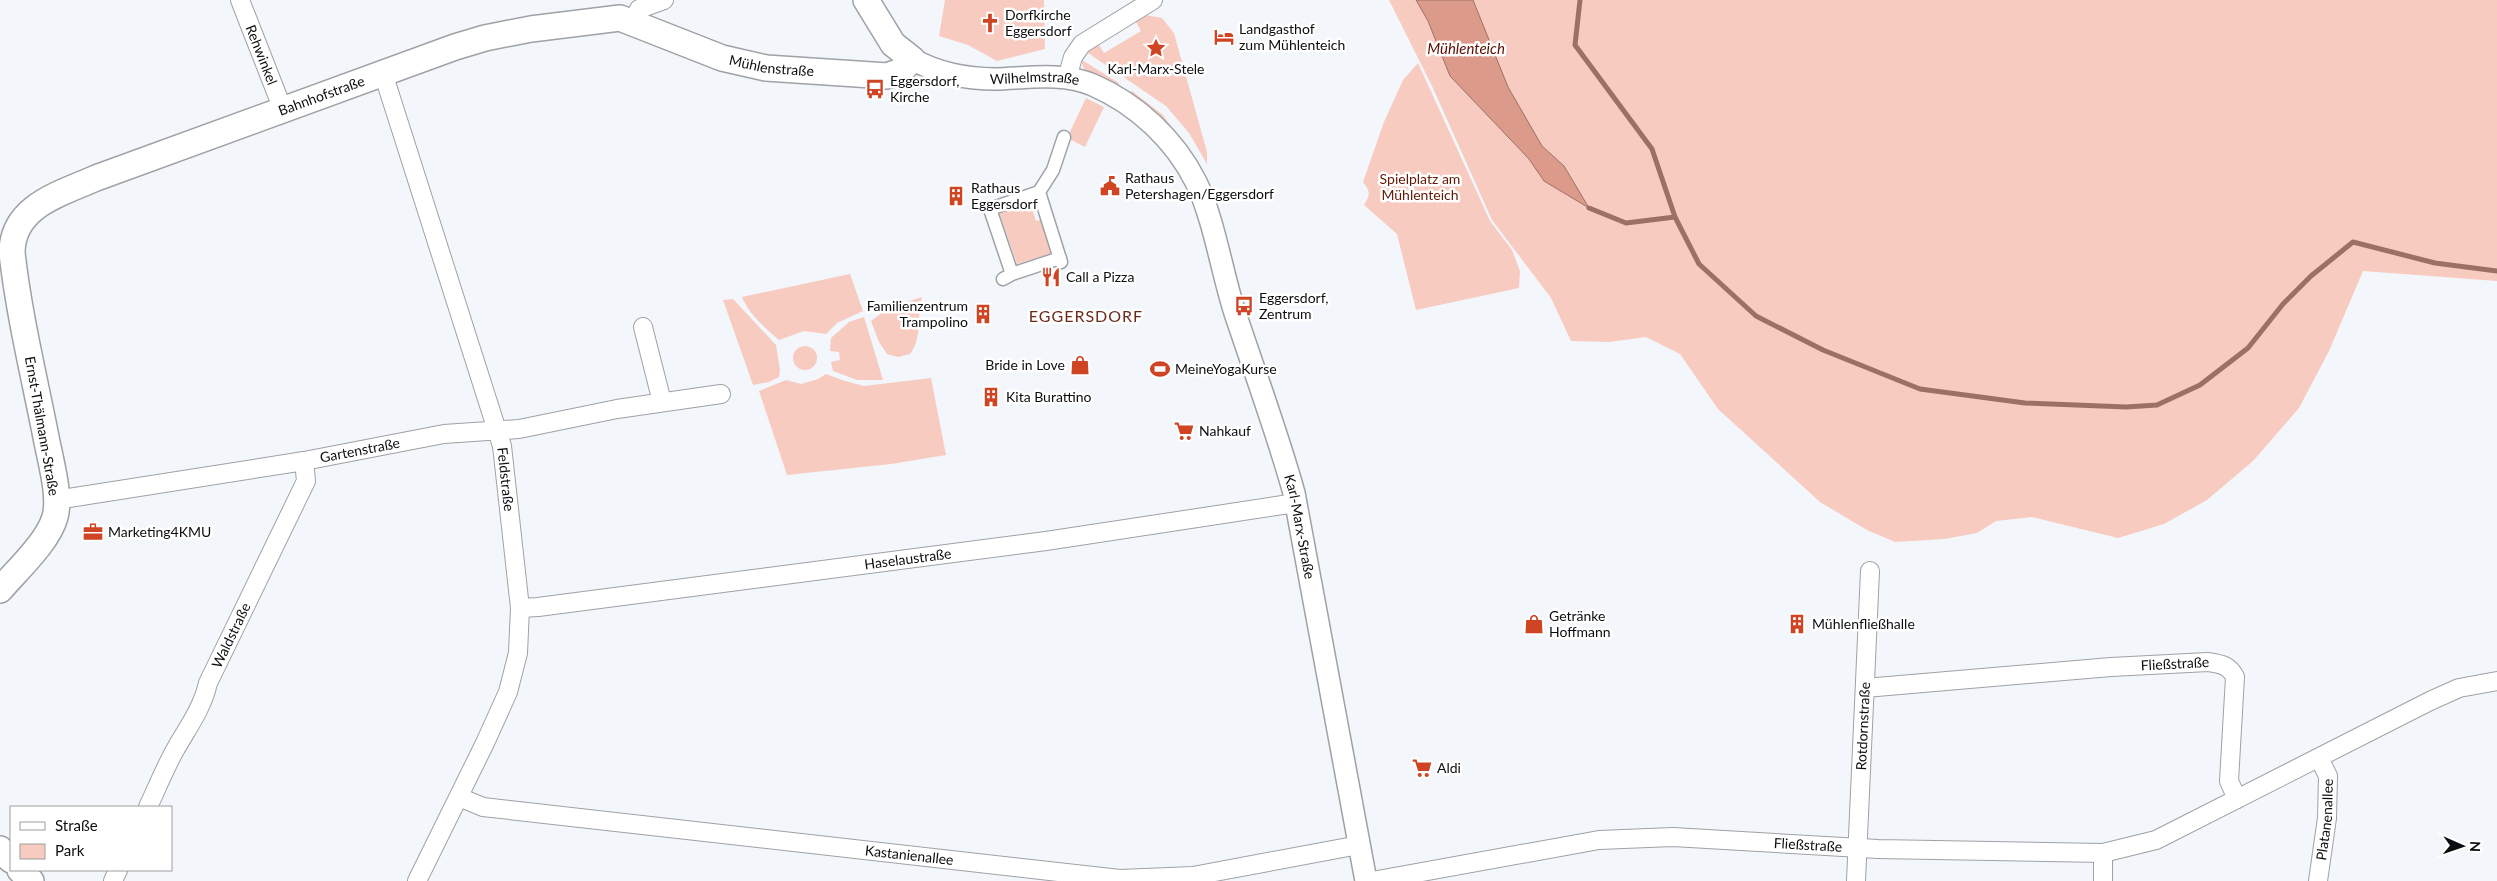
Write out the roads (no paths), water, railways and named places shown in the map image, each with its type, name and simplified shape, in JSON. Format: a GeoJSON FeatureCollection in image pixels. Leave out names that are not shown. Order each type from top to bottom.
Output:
{"type":"FeatureCollection","features":[{"type":"Feature","properties":{"kind":"main road","name":"Wilhelmstraße"},"geometry":{"type":"LineString","coordinates":[[866,0],[893,44],[912,60]]}},
{"type":"Feature","properties":{"kind":"main road","name":"Bahnhofstraße"},"geometry":{"type":"LineString","coordinates":[[6,244],[29,211],[43,201],[96,178],[454,46],[485,38],[592,20],[620,18],[633,22]]}},
{"type":"Feature","properties":{"kind":"main road","name":"Mühlenstraße"},"geometry":{"type":"LineString","coordinates":[[633,22],[722,58],[766,68],[887,76],[901,71],[912,60]]}},
{"type":"Feature","properties":{"kind":"main road","name":"Ernst-Thälmann-Straße"},"geometry":{"type":"LineString","coordinates":[[0,590],[32,554],[52,526],[56,515],[56,500],[14,276],[6,244]]}},
{"type":"Feature","properties":{"kind":"main road"},"geometry":{"type":"LineString","coordinates":[[0,849],[10,859]]}},
{"type":"Feature","properties":{"kind":"main road"},"geometry":{"type":"LineString","coordinates":[[21,871],[31,881]]}},
{"type":"Feature","properties":{"kind":"street","name":"Rehwinkel"},"geometry":{"type":"LineString","coordinates":[[240,0],[283,110]]}},
{"type":"Feature","properties":{"kind":"street"},"geometry":{"type":"LineString","coordinates":[[633,22],[639,9],[664,0]]}},
{"type":"Feature","properties":{"kind":"street"},"geometry":{"type":"LineString","coordinates":[[1067,78],[1072,57],[1082,44],[1153,0]]}},
{"type":"Feature","properties":{"kind":"street","name":"Wilhelmstraße"},"geometry":{"type":"LineString","coordinates":[[912,60],[940,72],[971,77],[1067,78],[1092,85],[1142,116],[1170,143],[1196,182]]}},
{"type":"Feature","properties":{"kind":"street","name":"Feldstraße"},"geometry":{"type":"LineString","coordinates":[[383,73],[458,313],[497,430],[507,481],[520,608],[518,653],[514,672],[486,743],[417,881]]}},
{"type":"Feature","properties":{"kind":"street"},"geometry":{"type":"LineString","coordinates":[[1039,192],[1060,260],[1007,276],[985,206],[1039,192],[1053,170],[1064,137]]}},
{"type":"Feature","properties":{"kind":"street","name":"Karl-Marx-Straße"},"geometry":{"type":"LineString","coordinates":[[1196,182],[1235,312],[1276,430],[1296,504],[1366,881]]}},
{"type":"Feature","properties":{"kind":"street"},"geometry":{"type":"LineString","coordinates":[[643,327],[662,402]]}},
{"type":"Feature","properties":{"kind":"street","name":"Gartenstraße"},"geometry":{"type":"LineString","coordinates":[[56,500],[304,461],[444,434],[519,429],[662,402],[721,394]]}},
{"type":"Feature","properties":{"kind":"street","name":"Waldstraße"},"geometry":{"type":"LineString","coordinates":[[148,806],[176,749],[200,709],[208,683],[306,480],[304,461]]}},
{"type":"Feature","properties":{"kind":"street","name":"Haselaustraße"},"geometry":{"type":"LineString","coordinates":[[520,608],[1046,541],[1296,504]]}},
{"type":"Feature","properties":{"kind":"street","name":"Rotdornstraße"},"geometry":{"type":"LineString","coordinates":[[1856,881],[1870,571]]}},
{"type":"Feature","properties":{"kind":"street","name":"Fließstraße"},"geometry":{"type":"LineString","coordinates":[[1865,688],[2110,667],[2208,662],[2223,665],[2230,668],[2235,677],[2229,780],[2238,799]]}},
{"type":"Feature","properties":{"kind":"street","name":"Fließstraße"},"geometry":{"type":"LineString","coordinates":[[1372,881],[1599,840],[1673,837],[1857,847],[2103,853],[2156,840],[2430,701],[2458,688],[2497,681]]}},
{"type":"Feature","properties":{"kind":"street","name":"Platanenallee"},"geometry":{"type":"LineString","coordinates":[[2318,881],[2327,818],[2328,776],[2319,758]]}},
{"type":"Feature","properties":{"kind":"street","name":"Kastanienallee"},"geometry":{"type":"LineString","coordinates":[[458,797],[483,807],[1120,879],[1192,876],[1360,845]]}},
{"type":"Feature","properties":{"kind":"street"},"geometry":{"type":"LineString","coordinates":[[2103,853],[2103,881]]}},
{"type":"Feature","properties":{"kind":"water","name":"Mühlenteich"},"geometry":{"type":"Polygon","coordinates":[[[1416,0],[1473,0],[1508,87],[1542,146],[1564,166],[1589,208],[1544,181],[1529,159],[1450,76],[1428,21],[1416,0]]]}},
{"type":"Feature","properties":{"kind":"waterway"},"geometry":{"type":"LineString","coordinates":[[1580,0],[1575,45],[1652,149],[1675,217],[1699,264],[1756,316],[1823,350],[1920,389],[2025,403],[2126,407],[2157,405],[2200,385],[2248,348],[2283,304],[2311,276],[2353,242],[2435,263],[2497,271]]}},
{"type":"Feature","properties":{"kind":"waterway"},"geometry":{"type":"LineString","coordinates":[[1589,208],[1626,223],[1675,217]]}},
{"type":"Feature","properties":{"kind":"place","name":"Dorfkirche Eggersdorf"},"geometry":{"type":"Point","coordinates":[990,23]}},
{"type":"Feature","properties":{"kind":"place","name":"Landgasthof zum Mühlenteich"},"geometry":{"type":"Point","coordinates":[1224,37]}},
{"type":"Feature","properties":{"kind":"place","name":"Karl-Marx-Stele"},"geometry":{"type":"Point","coordinates":[1156,48]}},
{"type":"Feature","properties":{"kind":"place","name":"Eggersdorf, Kirche"},"geometry":{"type":"Point","coordinates":[875,89]}},
{"type":"Feature","properties":{"kind":"place","name":"Rathaus Petershagen/Eggersdorf"},"geometry":{"type":"Point","coordinates":[1110,186]}},
{"type":"Feature","properties":{"kind":"place","name":"Rathaus Eggersdorf"},"geometry":{"type":"Point","coordinates":[956,196]}},
{"type":"Feature","properties":{"kind":"place","name":"Call a Pizza"},"geometry":{"type":"Point","coordinates":[1051,277]}},
{"type":"Feature","properties":{"kind":"place","name":"Eggersdorf, Zentrum"},"geometry":{"type":"Point","coordinates":[1244,306]}},
{"type":"Feature","properties":{"kind":"place","name":"Familienzentrum Trampolino"},"geometry":{"type":"Point","coordinates":[983,314]}},
{"type":"Feature","properties":{"kind":"place","name":"Bride in Love"},"geometry":{"type":"Point","coordinates":[1080,365]}},
{"type":"Feature","properties":{"kind":"place","name":"MeineYogaKurse"},"geometry":{"type":"Point","coordinates":[1160,369]}},
{"type":"Feature","properties":{"kind":"place","name":"Kita Burattino"},"geometry":{"type":"Point","coordinates":[991,397]}},
{"type":"Feature","properties":{"kind":"place","name":"Nahkauf"},"geometry":{"type":"Point","coordinates":[1184,431]}},
{"type":"Feature","properties":{"kind":"place","name":"Marketing4KMU"},"geometry":{"type":"Point","coordinates":[93,532]}},
{"type":"Feature","properties":{"kind":"place","name":"Getränke Hoffmann"},"geometry":{"type":"Point","coordinates":[1534,624]}},
{"type":"Feature","properties":{"kind":"place","name":"Mühlenfließhalle"},"geometry":{"type":"Point","coordinates":[1797,624]}},
{"type":"Feature","properties":{"kind":"place","name":"Aldi"},"geometry":{"type":"Point","coordinates":[1422,768]}},
{"type":"Feature","properties":{"kind":"district","name":"EGGERSDORF"},"geometry":{"type":"Point","coordinates":[1086,316]}},
{"type":"Feature","properties":{"kind":"park label","name":"Spielplatz am Mühlenteich"},"geometry":{"type":"Point","coordinates":[1420,187]}}]}
